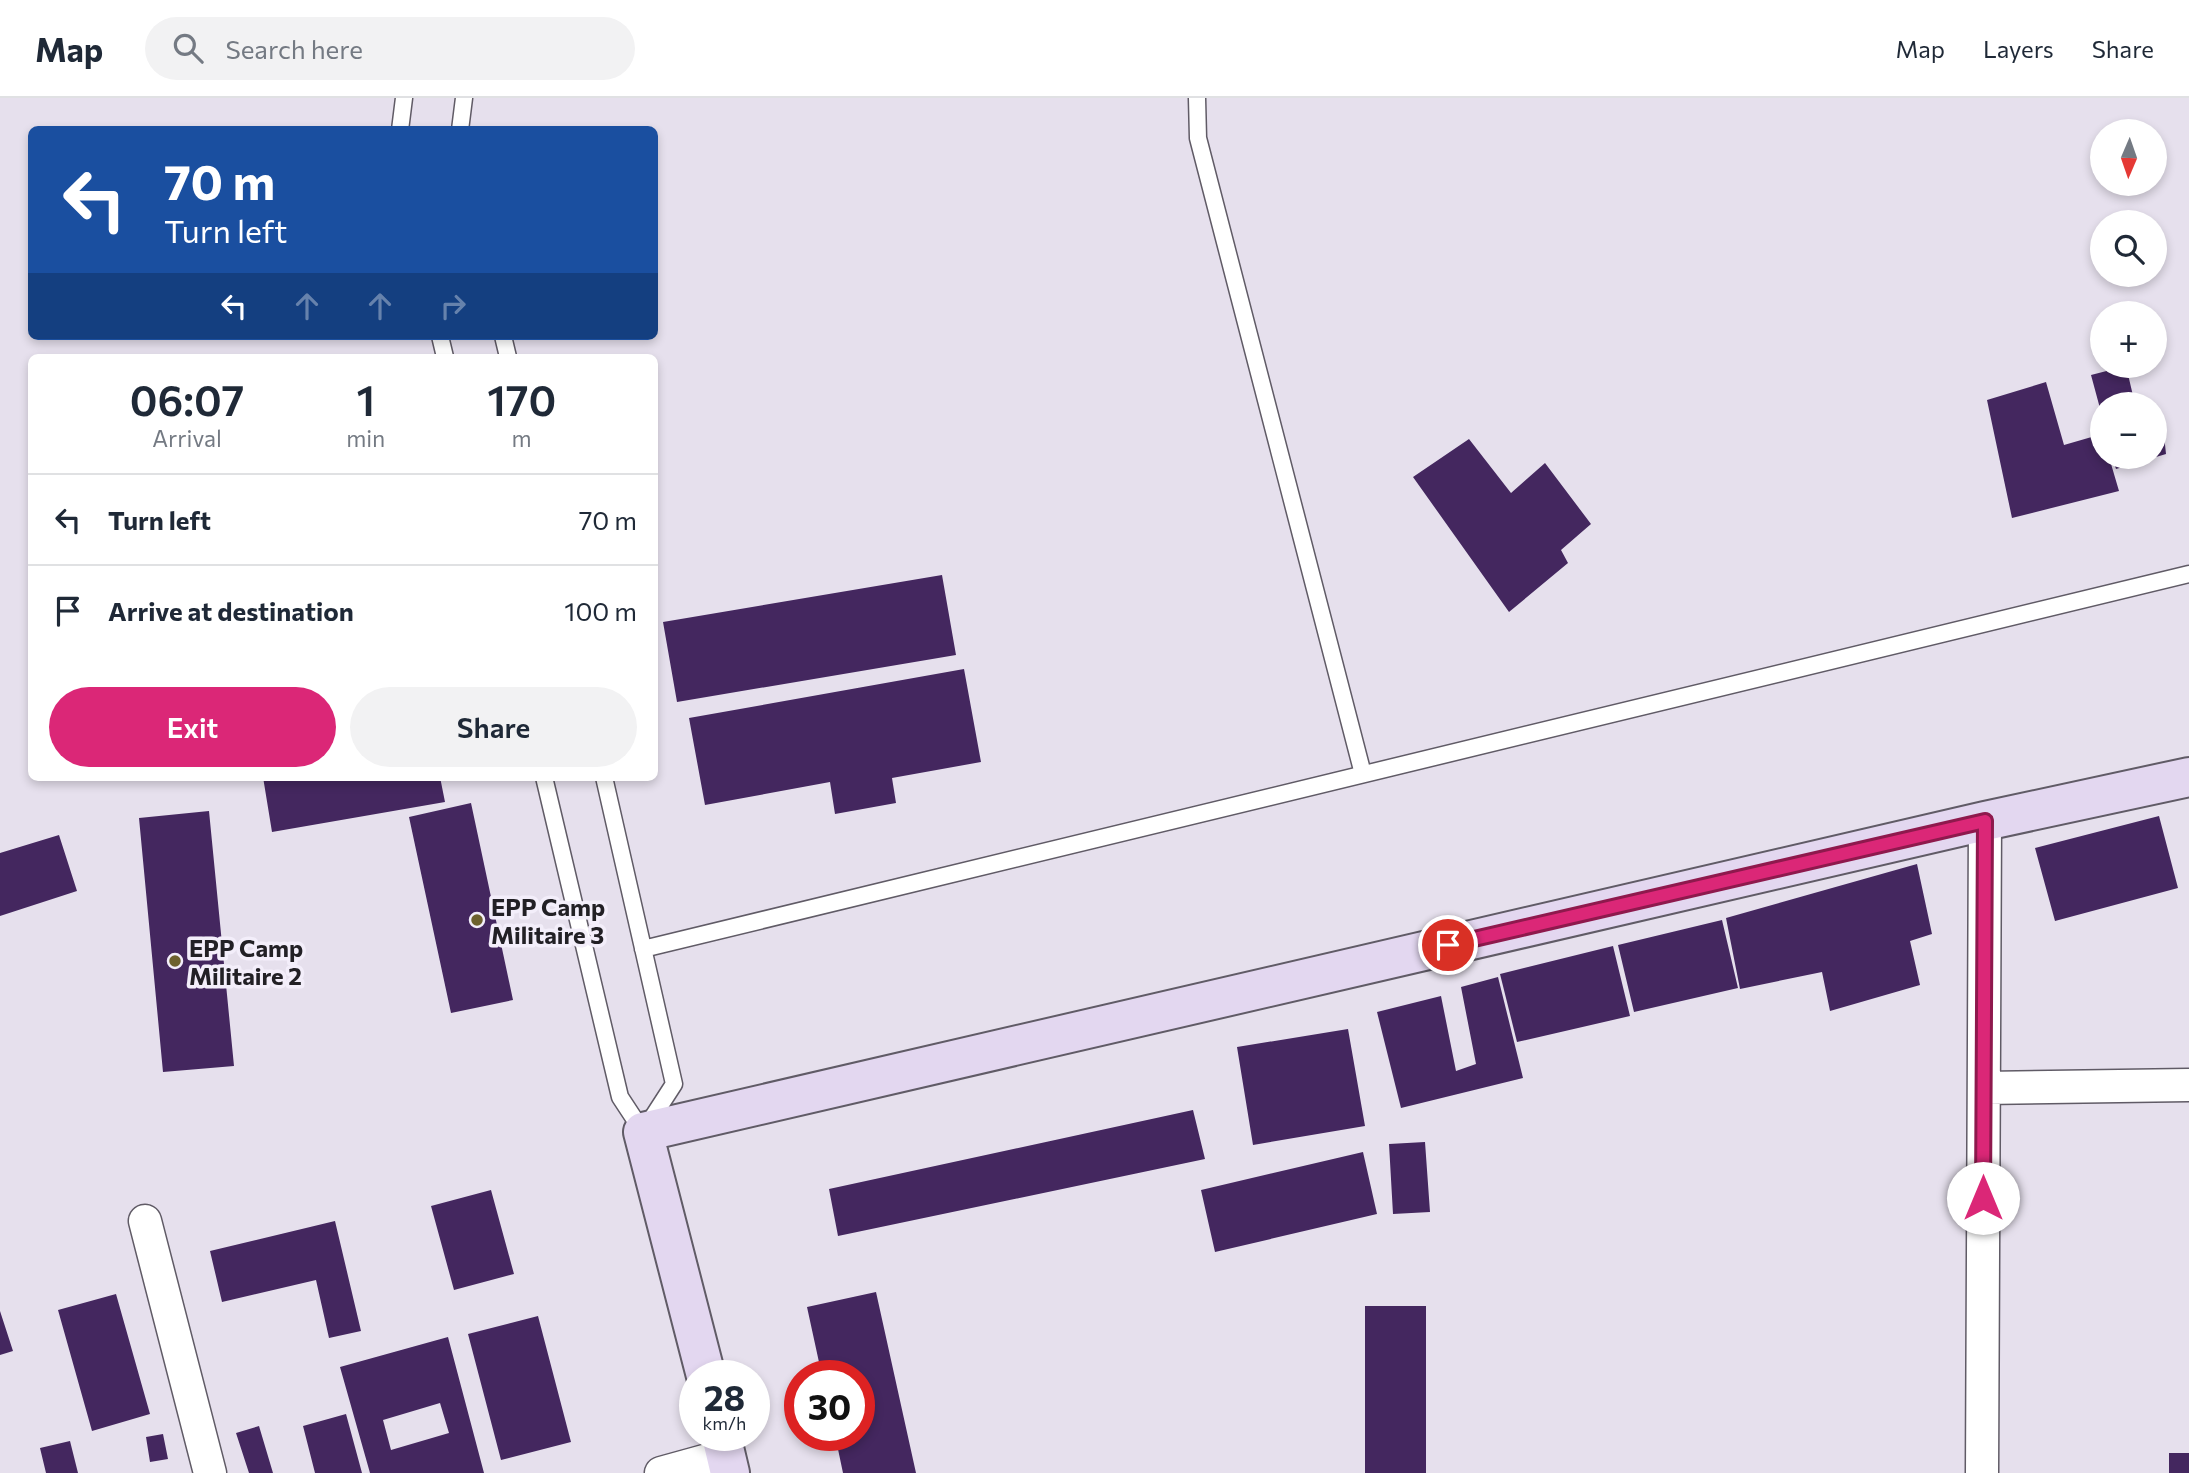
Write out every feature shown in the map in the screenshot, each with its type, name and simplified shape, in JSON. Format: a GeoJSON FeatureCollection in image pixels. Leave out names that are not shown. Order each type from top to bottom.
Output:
{"type":"FeatureCollection","features":[{"type":"Feature","properties":{"kind":"street"},"geometry":{"type":"LineString","coordinates":[[702,1360],[643,1132],[1985,821],[2189,778]]}},
{"type":"Feature","properties":{"kind":"street"},"geometry":{"type":"LineString","coordinates":[[1982,1473],[1985,821]]}},
{"type":"Feature","properties":{"kind":"street"},"geometry":{"type":"LineString","coordinates":[[1984,1088],[2189,1085]]}},
{"type":"Feature","properties":{"kind":"street"},"geometry":{"type":"LineString","coordinates":[[145,1221],[210,1473]]}},
{"type":"Feature","properties":{"kind":"street"},"geometry":{"type":"LineString","coordinates":[[661,1473],[726,1454]]}},
{"type":"Feature","properties":{"kind":"lane"},"geometry":{"type":"LineString","coordinates":[[400,126],[404,98]]}},
{"type":"Feature","properties":{"kind":"lane"},"geometry":{"type":"LineString","coordinates":[[460,126],[464,98]]}},
{"type":"Feature","properties":{"kind":"lane"},"geometry":{"type":"LineString","coordinates":[[1197,98],[1198,138],[1363,774]]}},
{"type":"Feature","properties":{"kind":"lane"},"geometry":{"type":"LineString","coordinates":[[643,949],[2189,574]]}},
{"type":"Feature","properties":{"kind":"lane"},"geometry":{"type":"LineString","coordinates":[[545,781],[620,1097],[643,1132],[674,1084],[605,781]]}},
{"type":"Feature","properties":{"kind":"building"},"geometry":{"type":"Polygon","coordinates":[[[2092,378],[2129,378],[2132,392],[2096,392],[2092,378]]]}},
{"type":"Feature","properties":{"kind":"building"},"geometry":{"type":"Polygon","coordinates":[[[2046,382],[2064,445],[2090,437],[2090,469],[2113,469],[2119,491],[2012,518],[1987,400],[2046,382]]]}},
{"type":"Feature","properties":{"kind":"building"},"geometry":{"type":"Polygon","coordinates":[[[1469,439],[1511,493],[1545,463],[1591,524],[1561,550],[1568,563],[1509,612],[1413,477],[1469,439]]]}},
{"type":"Feature","properties":{"kind":"building"},"geometry":{"type":"Polygon","coordinates":[[[942,575],[956,655],[677,702],[663,622],[942,575]]]}},
{"type":"Feature","properties":{"kind":"building"},"geometry":{"type":"Polygon","coordinates":[[[964,669],[981,762],[892,778],[896,803],[835,814],[830,782],[705,805],[689,718],[964,669]]]}},
{"type":"Feature","properties":{"kind":"building"},"geometry":{"type":"Polygon","coordinates":[[[264,781],[441,781],[445,802],[272,832],[264,781]]]}},
{"type":"Feature","properties":{"kind":"building"},"geometry":{"type":"Polygon","coordinates":[[[471,803],[513,1000],[451,1013],[409,817],[471,803]]]}},
{"type":"Feature","properties":{"kind":"building"},"geometry":{"type":"Polygon","coordinates":[[[209,811],[234,1066],[163,1072],[139,818],[209,811]]]}},
{"type":"Feature","properties":{"kind":"building"},"geometry":{"type":"Polygon","coordinates":[[[2159,816],[2178,888],[2055,921],[2035,848],[2159,816]]]}},
{"type":"Feature","properties":{"kind":"building"},"geometry":{"type":"Polygon","coordinates":[[[59,835],[77,891],[0,916],[0,853],[59,835]]]}},
{"type":"Feature","properties":{"kind":"building"},"geometry":{"type":"Polygon","coordinates":[[[1917,864],[1932,934],[1910,941],[1920,985],[1830,1011],[1822,972],[1740,989],[1726,918],[1917,864]]]}},
{"type":"Feature","properties":{"kind":"building"},"geometry":{"type":"Polygon","coordinates":[[[1722,920],[1738,988],[1634,1012],[1618,945],[1722,920]]]}},
{"type":"Feature","properties":{"kind":"building"},"geometry":{"type":"Polygon","coordinates":[[[1613,946],[1630,1016],[1517,1042],[1500,974],[1613,946]]]}},
{"type":"Feature","properties":{"kind":"building"},"geometry":{"type":"Polygon","coordinates":[[[1498,977],[1523,1078],[1401,1108],[1377,1012],[1441,996],[1456,1071],[1476,1064],[1461,987],[1498,977]]]}},
{"type":"Feature","properties":{"kind":"building"},"geometry":{"type":"Polygon","coordinates":[[[1348,1029],[1365,1126],[1253,1145],[1237,1047],[1348,1029]]]}},
{"type":"Feature","properties":{"kind":"building"},"geometry":{"type":"Polygon","coordinates":[[[1193,1110],[1205,1159],[838,1236],[829,1189],[1193,1110]]]}},
{"type":"Feature","properties":{"kind":"building"},"geometry":{"type":"Polygon","coordinates":[[[1425,1142],[1430,1212],[1393,1214],[1389,1144],[1425,1142]]]}},
{"type":"Feature","properties":{"kind":"building"},"geometry":{"type":"Polygon","coordinates":[[[1363,1152],[1377,1214],[1215,1252],[1201,1190],[1363,1152]]]}},
{"type":"Feature","properties":{"kind":"building"},"geometry":{"type":"Polygon","coordinates":[[[491,1190],[514,1274],[454,1290],[431,1206],[491,1190]]]}},
{"type":"Feature","properties":{"kind":"building"},"geometry":{"type":"Polygon","coordinates":[[[335,1221],[361,1331],[329,1338],[316,1280],[222,1302],[210,1251],[335,1221]]]}},
{"type":"Feature","properties":{"kind":"building"},"geometry":{"type":"Polygon","coordinates":[[[876,1292],[916,1473],[843,1473],[838,1451],[875,1451],[875,1360],[819,1360],[807,1307],[876,1292]]]}},
{"type":"Feature","properties":{"kind":"building"},"geometry":{"type":"Polygon","coordinates":[[[116,1294],[150,1414],[92,1431],[58,1310],[116,1294]]]}},
{"type":"Feature","properties":{"kind":"building"},"geometry":{"type":"Polygon","coordinates":[[[1365,1306],[1426,1306],[1426,1473],[1365,1473],[1365,1306]]]}},
{"type":"Feature","properties":{"kind":"building"},"geometry":{"type":"Polygon","coordinates":[[[0,1311],[13,1351],[0,1355],[0,1311]]]}},
{"type":"Feature","properties":{"kind":"building"},"geometry":{"type":"Polygon","coordinates":[[[538,1316],[571,1442],[501,1460],[468,1334],[538,1316]]]}},
{"type":"Feature","properties":{"kind":"building"},"geometry":{"type":"Polygon","coordinates":[[[448,1337],[484,1473],[370,1473],[340,1367],[448,1337]],[[440,1403],[383,1420],[391,1450],[449,1433],[440,1403]]]}},
{"type":"Feature","properties":{"kind":"building"},"geometry":{"type":"Polygon","coordinates":[[[346,1414],[362,1473],[315,1473],[303,1426],[346,1414]]]}},
{"type":"Feature","properties":{"kind":"building"},"geometry":{"type":"Polygon","coordinates":[[[259,1426],[273,1473],[249,1473],[236,1433],[259,1426]]]}},
{"type":"Feature","properties":{"kind":"building"},"geometry":{"type":"Polygon","coordinates":[[[163,1434],[168,1459],[150,1462],[146,1437],[163,1434]]]}},
{"type":"Feature","properties":{"kind":"building"},"geometry":{"type":"Polygon","coordinates":[[[70,1441],[78,1473],[46,1473],[40,1448],[70,1441]]]}},
{"type":"Feature","properties":{"kind":"building"},"geometry":{"type":"Polygon","coordinates":[[[2169,1453],[2189,1453],[2189,1473],[2169,1473],[2169,1453]]]}},
{"type":"Feature","properties":{"kind":"place","name":"EPP Camp Militaire 3"},"geometry":{"type":"Point","coordinates":[477,920]}},
{"type":"Feature","properties":{"kind":"place","name":"EPP Camp Militaire 2"},"geometry":{"type":"Point","coordinates":[175,961]}},
{"type":"Feature","properties":{"kind":"route"},"geometry":{"type":"LineString","coordinates":[[1448,945],[1985,821],[1983,1198]]}}]}
